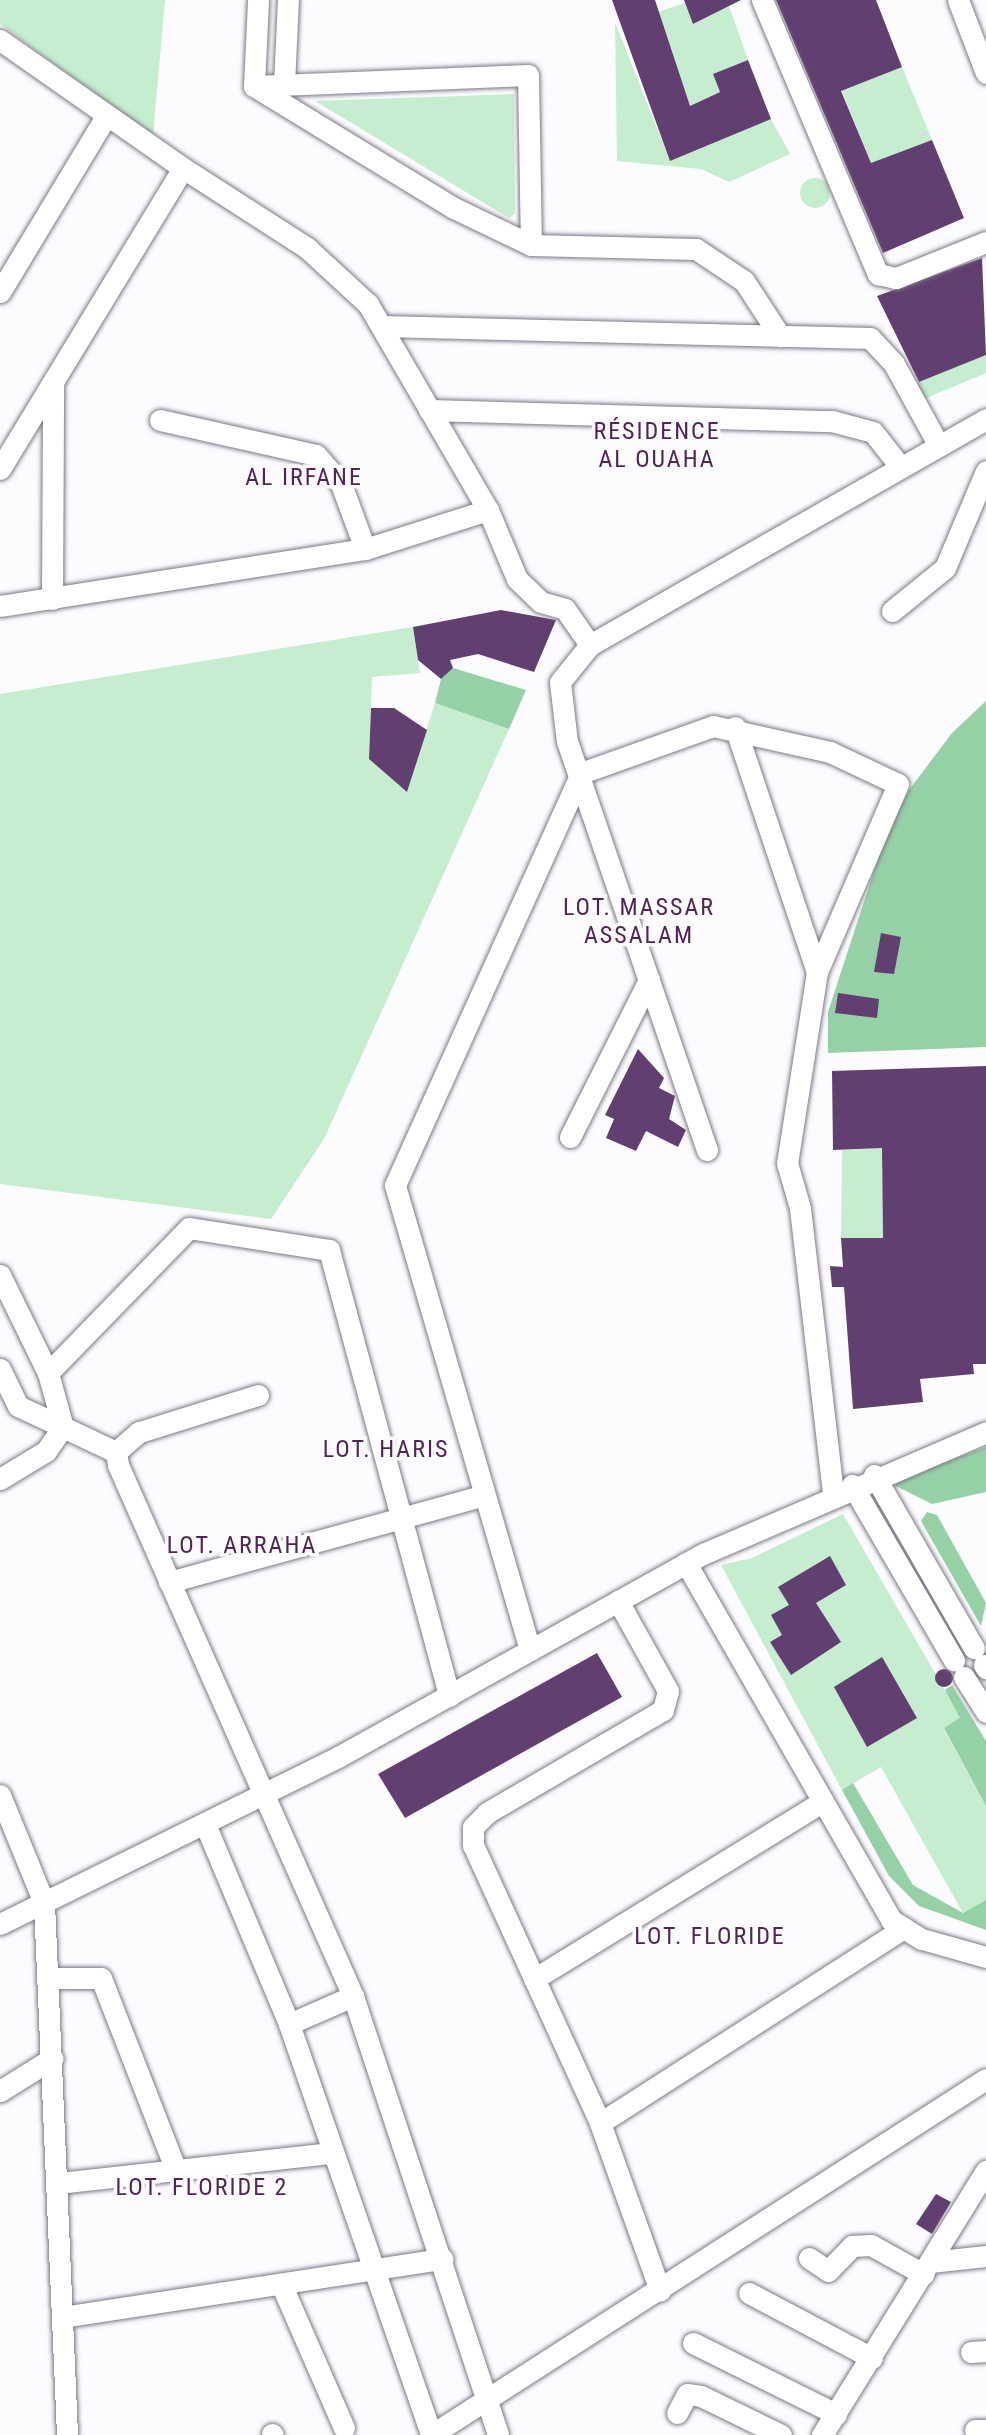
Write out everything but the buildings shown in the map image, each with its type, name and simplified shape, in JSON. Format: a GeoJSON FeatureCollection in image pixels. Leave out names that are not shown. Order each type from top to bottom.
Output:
{"type":"FeatureCollection","features":[{"type":"Feature","properties":{"kind":"street"},"geometry":{"type":"LineString","coordinates":[[254,86],[258,0]]}},
{"type":"Feature","properties":{"kind":"street"},"geometry":{"type":"LineString","coordinates":[[284,85],[288,0]]}},
{"type":"Feature","properties":{"kind":"street"},"geometry":{"type":"LineString","coordinates":[[762,0],[878,274],[896,278],[986,242]]}},
{"type":"Feature","properties":{"kind":"street"},"geometry":{"type":"LineString","coordinates":[[958,0],[986,73]]}},
{"type":"Feature","properties":{"kind":"street"},"geometry":{"type":"LineString","coordinates":[[0,40],[105,118],[307,248],[343,277],[382,326],[488,510],[517,579],[541,602],[565,609],[590,645]]}},
{"type":"Feature","properties":{"kind":"street"},"geometry":{"type":"LineString","coordinates":[[254,86],[528,75],[531,245]]}},
{"type":"Feature","properties":{"kind":"street"},"geometry":{"type":"LineString","coordinates":[[254,86],[454,208],[531,245],[696,249],[744,281],[780,336]]}},
{"type":"Feature","properties":{"kind":"street"},"geometry":{"type":"LineString","coordinates":[[0,292],[105,118]]}},
{"type":"Feature","properties":{"kind":"street"},"geometry":{"type":"LineString","coordinates":[[0,469],[183,168]]}},
{"type":"Feature","properties":{"kind":"street"},"geometry":{"type":"LineString","coordinates":[[382,326],[870,338],[894,364],[938,444]]}},
{"type":"Feature","properties":{"kind":"street"},"geometry":{"type":"LineString","coordinates":[[52,383],[52,599]]}},
{"type":"Feature","properties":{"kind":"street"},"geometry":{"type":"LineString","coordinates":[[429,410],[832,421],[873,432],[900,465]]}},
{"type":"Feature","properties":{"kind":"street"},"geometry":{"type":"LineString","coordinates":[[707,1150],[581,773],[558,698],[560,682],[590,645],[900,465],[986,419]]}},
{"type":"Feature","properties":{"kind":"street"},"geometry":{"type":"LineString","coordinates":[[160,420],[316,455],[341,484],[365,549]]}},
{"type":"Feature","properties":{"kind":"street"},"geometry":{"type":"LineString","coordinates":[[892,611],[944,568],[986,471]]}},
{"type":"Feature","properties":{"kind":"street"},"geometry":{"type":"LineString","coordinates":[[0,606],[365,549],[488,510]]}},
{"type":"Feature","properties":{"kind":"street"},"geometry":{"type":"LineString","coordinates":[[530,1650],[395,1185],[581,773],[713,726],[735,727],[830,752],[898,784],[817,972],[787,1163],[800,1208],[843,1490],[985,1710]]}},
{"type":"Feature","properties":{"kind":"street"},"geometry":{"type":"LineString","coordinates":[[735,727],[817,972]]}},
{"type":"Feature","properties":{"kind":"street"},"geometry":{"type":"LineString","coordinates":[[570,1137],[649,980]]}},
{"type":"Feature","properties":{"kind":"street"},"geometry":{"type":"LineString","coordinates":[[48,1373],[189,1227],[261,1244],[324,1246],[332,1254],[397,1518],[449,1696]]}},
{"type":"Feature","properties":{"kind":"street"},"geometry":{"type":"LineString","coordinates":[[0,1275],[48,1373],[63,1427]]}},
{"type":"Feature","properties":{"kind":"street"},"geometry":{"type":"LineString","coordinates":[[0,1369],[18,1406],[117,1452],[169,1582],[266,1793],[353,1996],[443,2259],[498,2435]]}},
{"type":"Feature","properties":{"kind":"street"},"geometry":{"type":"LineString","coordinates":[[117,1452],[139,1432],[258,1395]]}},
{"type":"Feature","properties":{"kind":"street"},"geometry":{"type":"LineString","coordinates":[[0,1479],[46,1451],[63,1427]]}},
{"type":"Feature","properties":{"kind":"street"},"geometry":{"type":"LineString","coordinates":[[0,1924],[266,1793],[449,1696],[686,1563],[874,1475],[986,1432]]}},
{"type":"Feature","properties":{"kind":"street"},"geometry":{"type":"LineString","coordinates":[[874,1475],[980,1652]]}},
{"type":"Feature","properties":{"kind":"street"},"geometry":{"type":"LineString","coordinates":[[169,1582],[484,1495]]}},
{"type":"Feature","properties":{"kind":"street"},"geometry":{"type":"LineString","coordinates":[[686,1563],[870,1892],[904,1928],[986,1956]]}},
{"type":"Feature","properties":{"kind":"street"},"geometry":{"type":"LineString","coordinates":[[618,1601],[668,1691],[663,1710],[473,1826],[472,1844],[600,2123],[660,2291]]}},
{"type":"Feature","properties":{"kind":"street"},"geometry":{"type":"LineString","coordinates":[[0,1795],[44,1903],[51,1978],[67,2435]]}},
{"type":"Feature","properties":{"kind":"street"},"geometry":{"type":"LineString","coordinates":[[534,1979],[820,1803]]}},
{"type":"Feature","properties":{"kind":"street"},"geometry":{"type":"LineString","coordinates":[[205,1824],[289,2024],[372,2274],[431,2435],[986,2080]]}},
{"type":"Feature","properties":{"kind":"street"},"geometry":{"type":"LineString","coordinates":[[600,2123],[904,1928]]}},
{"type":"Feature","properties":{"kind":"street"},"geometry":{"type":"LineString","coordinates":[[51,1978],[101,1978],[176,2170]]}},
{"type":"Feature","properties":{"kind":"street"},"geometry":{"type":"LineString","coordinates":[[289,2024],[353,1996]]}},
{"type":"Feature","properties":{"kind":"street"},"geometry":{"type":"LineString","coordinates":[[0,2091],[53,2058]]}},
{"type":"Feature","properties":{"kind":"street"},"geometry":{"type":"LineString","coordinates":[[59,2183],[332,2153]]}},
{"type":"Feature","properties":{"kind":"street"},"geometry":{"type":"LineString","coordinates":[[822,2435],[986,2171]]}},
{"type":"Feature","properties":{"kind":"street"},"geometry":{"type":"LineString","coordinates":[[809,2258],[828,2271],[852,2246],[871,2245],[927,2268],[986,2256]]}},
{"type":"Feature","properties":{"kind":"street"},"geometry":{"type":"LineString","coordinates":[[62,2317],[372,2274],[443,2259]]}},
{"type":"Feature","properties":{"kind":"street"},"geometry":{"type":"LineString","coordinates":[[282,2287],[344,2428]]}},
{"type":"Feature","properties":{"kind":"street"},"geometry":{"type":"LineString","coordinates":[[749,2292],[872,2358]]}},
{"type":"Feature","properties":{"kind":"street"},"geometry":{"type":"LineString","coordinates":[[693,2343],[836,2414]]}},
{"type":"Feature","properties":{"kind":"street"},"geometry":{"type":"LineString","coordinates":[[677,2413],[687,2394],[701,2396],[781,2435]]}},
{"type":"Feature","properties":{"kind":"green space"},"geometry":{"type":"Polygon","coordinates":[[[0,0],[165,0],[153,136],[0,24],[0,0]]]}},
{"type":"Feature","properties":{"kind":"green space"},"geometry":{"type":"Polygon","coordinates":[[[685,3],[693,24],[729,6],[748,60],[713,74],[720,92],[690,106],[655,13],[685,3]]]}},
{"type":"Feature","properties":{"kind":"green space"},"geometry":{"type":"Polygon","coordinates":[[[615,22],[670,161],[771,119],[790,154],[729,182],[701,169],[617,161],[615,22]]]}},
{"type":"Feature","properties":{"kind":"green space"},"geometry":{"type":"Polygon","coordinates":[[[831,64],[902,67],[932,140],[895,154],[910,196],[884,196],[831,64]]]}},
{"type":"Feature","properties":{"kind":"green space"},"geometry":{"type":"Polygon","coordinates":[[[514,94],[515,213],[509,218],[315,101],[514,94]]]}},
{"type":"Feature","properties":{"kind":"green space"},"geometry":{"type":"Polygon","coordinates":[[[815,178],[826,182],[830,193],[826,204],[815,208],[804,204],[800,193],[804,182],[815,178]]]}},
{"type":"Feature","properties":{"kind":"green space"},"geometry":{"type":"Polygon","coordinates":[[[986,355],[986,373],[924,399],[914,384],[986,355]]]}},
{"type":"Feature","properties":{"kind":"green space"},"geometry":{"type":"Polygon","coordinates":[[[413,627],[420,673],[372,677],[369,759],[407,792],[435,703],[509,729],[324,1139],[271,1219],[0,1184],[0,694],[413,627]]]}},
{"type":"Feature","properties":{"kind":"green space"},"geometry":{"type":"Polygon","coordinates":[[[453,668],[526,690],[509,729],[435,703],[441,679],[453,668]]]}},
{"type":"Feature","properties":{"kind":"green space"},"geometry":{"type":"Polygon","coordinates":[[[986,701],[986,1047],[828,1053],[828,1012],[884,840],[909,790],[952,733],[986,701]]]}},
{"type":"Feature","properties":{"kind":"green space"},"geometry":{"type":"Polygon","coordinates":[[[882,1148],[883,1238],[841,1238],[842,1150],[882,1148]]]}},
{"type":"Feature","properties":{"kind":"green space"},"geometry":{"type":"Polygon","coordinates":[[[986,1447],[986,1492],[932,1504],[896,1486],[896,1480],[986,1447]]]}},
{"type":"Feature","properties":{"kind":"green space"},"geometry":{"type":"Polygon","coordinates":[[[927,1512],[937,1515],[986,1603],[981,1626],[921,1521],[927,1512]]]}},
{"type":"Feature","properties":{"kind":"green space"},"geometry":{"type":"Polygon","coordinates":[[[843,1514],[961,1718],[944,1729],[986,1806],[986,1900],[963,1913],[881,1767],[842,1790],[721,1565],[752,1558],[843,1514]]]}},
{"type":"Feature","properties":{"kind":"green space"},"geometry":{"type":"Polygon","coordinates":[[[952,1685],[986,1741],[986,1806],[944,1728],[960,1718],[945,1690],[952,1685]]]}},
{"type":"Feature","properties":{"kind":"green space"},"geometry":{"type":"Polygon","coordinates":[[[853,1783],[913,1885],[963,1913],[986,1900],[986,1930],[919,1906],[889,1876],[842,1790],[853,1783]]]}},
{"type":"Feature","properties":{"kind":"district","name":"RÉSIDENCE AL OUAHA"},"geometry":{"type":"Point","coordinates":[657,446]}},
{"type":"Feature","properties":{"kind":"district","name":"AL IRFANE"},"geometry":{"type":"Point","coordinates":[304,478]}},
{"type":"Feature","properties":{"kind":"district","name":"LOT. MASSAR ASSALAM"},"geometry":{"type":"Point","coordinates":[639,922]}},
{"type":"Feature","properties":{"kind":"district","name":"LOT. HARIS"},"geometry":{"type":"Point","coordinates":[386,1450]}},
{"type":"Feature","properties":{"kind":"district","name":"LOT. ARRAHA"},"geometry":{"type":"Point","coordinates":[242,1546]}},
{"type":"Feature","properties":{"kind":"district","name":"LOT. FLORIDE"},"geometry":{"type":"Point","coordinates":[710,1937]}},
{"type":"Feature","properties":{"kind":"district","name":"LOT. FLORIDE 2"},"geometry":{"type":"Point","coordinates":[202,2188]}}]}
